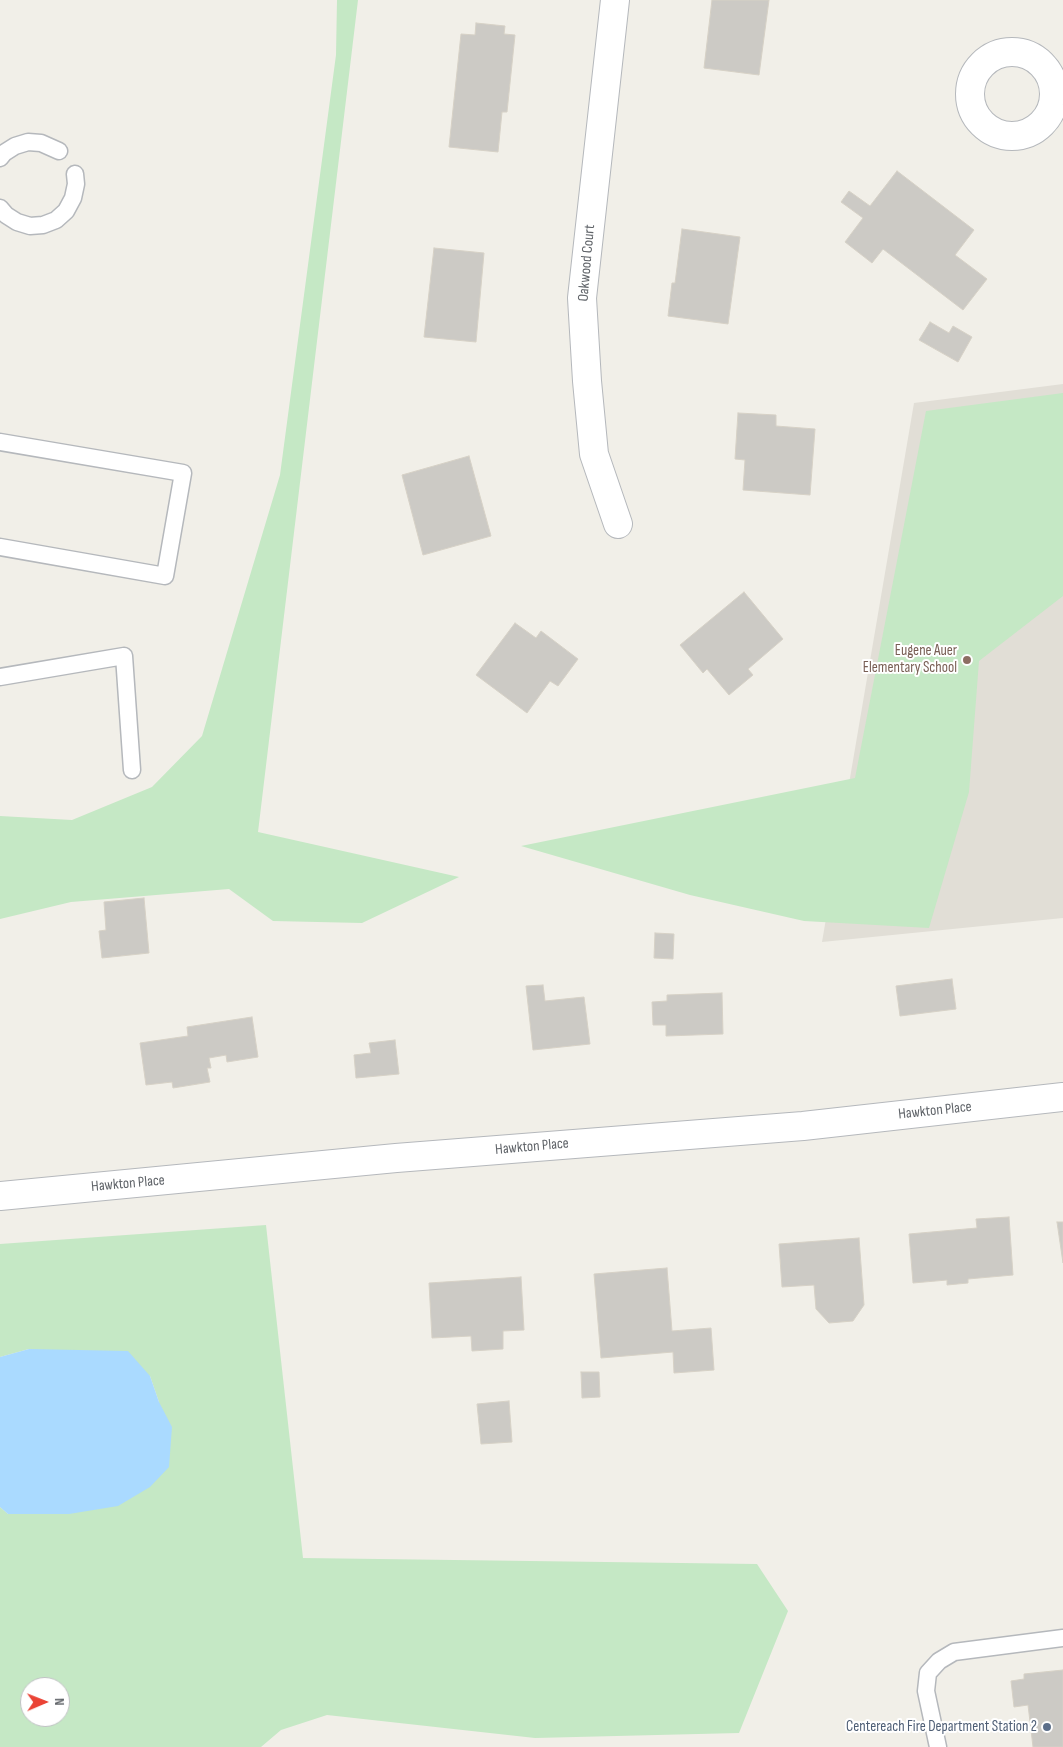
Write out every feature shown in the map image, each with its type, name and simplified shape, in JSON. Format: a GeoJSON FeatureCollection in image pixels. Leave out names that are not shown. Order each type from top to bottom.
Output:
{"type":"FeatureCollection","features":[{"type":"Feature","properties":{"kind":"street","name":"Oakwood Court"},"geometry":{"type":"LineString","coordinates":[[615,0],[582,298],[594,454],[618,524]]}},
{"type":"Feature","properties":{"kind":"street","name":"Hawkton Place"},"geometry":{"type":"LineString","coordinates":[[0,1196],[396,1158],[802,1126],[1063,1097]]}},
{"type":"Feature","properties":{"kind":"lane"},"geometry":{"type":"LineString","coordinates":[[0,158],[15,146],[28,142],[41,143],[60,151]]}},
{"type":"Feature","properties":{"kind":"lane"},"geometry":{"type":"LineString","coordinates":[[0,208],[16,222],[30,226],[43,225],[56,220],[66,211],[73,198],[76,184],[75,174]]}},
{"type":"Feature","properties":{"kind":"lane"},"geometry":{"type":"LineString","coordinates":[[0,442],[184,474],[165,576],[0,547]]}},
{"type":"Feature","properties":{"kind":"lane"},"geometry":{"type":"LineString","coordinates":[[0,677],[124,656],[132,770]]}},
{"type":"Feature","properties":{"kind":"lane"},"geometry":{"type":"LineString","coordinates":[[938,1747],[926,1691],[928,1673],[940,1661],[954,1652],[1063,1638]]}},
{"type":"Feature","properties":{"kind":"shaded area","name":"Eugene Auer Elementary School"},"geometry":{"type":"Polygon","coordinates":[[[1063,384],[1063,918],[822,942],[914,403],[1063,384]]]}},
{"type":"Feature","properties":{"kind":"green space"},"geometry":{"type":"Polygon","coordinates":[[[337,0],[358,0],[258,832],[459,877],[362,923],[273,921],[229,889],[71,902],[0,919],[0,816],[72,820],[152,787],[202,736],[280,475],[336,55],[337,0]]]}},
{"type":"Feature","properties":{"kind":"green space","name":"Eugene Auer Elementary School"},"geometry":{"type":"Polygon","coordinates":[[[1063,393],[1063,596],[979,661],[969,792],[929,928],[804,921],[690,895],[521,846],[855,778],[926,411],[1063,393]]]}},
{"type":"Feature","properties":{"kind":"green space"},"geometry":{"type":"Polygon","coordinates":[[[266,1225],[303,1558],[757,1564],[788,1611],[739,1733],[535,1738],[327,1715],[281,1730],[261,1747],[0,1747],[0,1507],[8,1514],[159,1402],[150,1376],[29,1349],[0,1357],[0,1244],[266,1225]]]}},
{"type":"Feature","properties":{"kind":"water"},"geometry":{"type":"Polygon","coordinates":[[[29,1349],[128,1351],[150,1376],[159,1402],[172,1427],[169,1467],[150,1487],[118,1506],[69,1514],[8,1514],[0,1507],[0,1357],[29,1349]]]}},
{"type":"Feature","properties":{"kind":"building"},"geometry":{"type":"Polygon","coordinates":[[[712,0],[769,0],[759,75],[704,68],[712,0]]]}},
{"type":"Feature","properties":{"kind":"building"},"geometry":{"type":"Polygon","coordinates":[[[476,23],[505,26],[504,34],[515,35],[507,112],[502,112],[498,152],[449,147],[461,34],[475,35],[476,23]]]}},
{"type":"Feature","properties":{"kind":"building"},"geometry":{"type":"Polygon","coordinates":[[[897,171],[974,230],[955,255],[987,279],[963,310],[883,249],[872,263],[845,242],[863,218],[841,202],[849,191],[870,206],[897,171]]]}},
{"type":"Feature","properties":{"kind":"building"},"geometry":{"type":"Polygon","coordinates":[[[682,229],[740,237],[728,324],[668,316],[672,283],[675,283],[682,229]]]}},
{"type":"Feature","properties":{"kind":"building"},"geometry":{"type":"Polygon","coordinates":[[[434,248],[484,253],[476,342],[424,337],[434,248]]]}},
{"type":"Feature","properties":{"kind":"building"},"geometry":{"type":"Polygon","coordinates":[[[930,322],[949,333],[953,326],[972,337],[958,362],[919,340],[930,322]]]}},
{"type":"Feature","properties":{"kind":"building"},"geometry":{"type":"Polygon","coordinates":[[[738,413],[776,415],[776,426],[815,429],[810,495],[743,490],[745,460],[735,459],[738,413]]]}},
{"type":"Feature","properties":{"kind":"building"},"geometry":{"type":"Polygon","coordinates":[[[469,456],[491,536],[423,555],[402,475],[469,456]]]}},
{"type":"Feature","properties":{"kind":"building"},"geometry":{"type":"Polygon","coordinates":[[[744,592],[783,639],[748,669],[753,675],[729,695],[707,669],[703,673],[680,645],[744,592]]]}},
{"type":"Feature","properties":{"kind":"building"},"geometry":{"type":"Polygon","coordinates":[[[515,623],[536,638],[541,631],[578,659],[558,686],[550,681],[527,713],[476,675],[515,623]]]}},
{"type":"Feature","properties":{"kind":"building"},"geometry":{"type":"Polygon","coordinates":[[[144,898],[149,953],[102,958],[99,931],[106,930],[104,902],[144,898]]]}},
{"type":"Feature","properties":{"kind":"building"},"geometry":{"type":"Polygon","coordinates":[[[655,933],[674,934],[673,959],[654,958],[655,933]]]}},
{"type":"Feature","properties":{"kind":"building"},"geometry":{"type":"Polygon","coordinates":[[[952,979],[956,1009],[900,1016],[896,986],[952,979]]]}},
{"type":"Feature","properties":{"kind":"building"},"geometry":{"type":"Polygon","coordinates":[[[543,985],[545,1001],[584,997],[590,1044],[533,1050],[526,986],[543,985]]]}},
{"type":"Feature","properties":{"kind":"building"},"geometry":{"type":"Polygon","coordinates":[[[722,993],[723,1034],[666,1036],[666,1025],[653,1025],[652,1002],[667,1001],[667,995],[722,993]]]}},
{"type":"Feature","properties":{"kind":"building"},"geometry":{"type":"Polygon","coordinates":[[[252,1017],[258,1057],[227,1062],[226,1055],[209,1058],[211,1068],[207,1068],[210,1082],[173,1088],[172,1082],[146,1085],[140,1043],[188,1036],[187,1027],[252,1017]]]}},
{"type":"Feature","properties":{"kind":"building"},"geometry":{"type":"Polygon","coordinates":[[[395,1040],[399,1074],[356,1078],[354,1055],[371,1053],[369,1043],[395,1040]]]}},
{"type":"Feature","properties":{"kind":"building"},"geometry":{"type":"Polygon","coordinates":[[[1009,1217],[1013,1275],[968,1279],[968,1283],[947,1285],[947,1280],[913,1283],[909,1234],[977,1228],[976,1219],[1009,1217]]]}},
{"type":"Feature","properties":{"kind":"building"},"geometry":{"type":"Polygon","coordinates":[[[1057,1222],[1063,1222],[1063,1263],[1057,1222]]]}},
{"type":"Feature","properties":{"kind":"building"},"geometry":{"type":"Polygon","coordinates":[[[859,1238],[864,1305],[853,1321],[829,1323],[816,1309],[814,1285],[782,1287],[779,1244],[859,1238]]]}},
{"type":"Feature","properties":{"kind":"building"},"geometry":{"type":"Polygon","coordinates":[[[667,1268],[672,1331],[711,1328],[714,1370],[674,1373],[673,1352],[601,1358],[594,1274],[667,1268]]]}},
{"type":"Feature","properties":{"kind":"building"},"geometry":{"type":"Polygon","coordinates":[[[521,1277],[524,1330],[503,1331],[503,1349],[472,1351],[471,1336],[432,1338],[429,1283],[521,1277]]]}},
{"type":"Feature","properties":{"kind":"building"},"geometry":{"type":"Polygon","coordinates":[[[581,1372],[599,1372],[600,1397],[582,1398],[581,1372]]]}},
{"type":"Feature","properties":{"kind":"building"},"geometry":{"type":"Polygon","coordinates":[[[509,1401],[512,1442],[481,1444],[477,1404],[509,1401]]]}},
{"type":"Feature","properties":{"kind":"building","name":"Centereach Fire Department Station 2"},"geometry":{"type":"Polygon","coordinates":[[[1063,1670],[1063,1747],[1033,1747],[1028,1705],[1014,1707],[1011,1681],[1024,1679],[1024,1674],[1063,1670]]]}},
{"type":"Feature","properties":{"kind":"place","name":"Eugene Auer Elementary School"},"geometry":{"type":"Point","coordinates":[967,660]}},
{"type":"Feature","properties":{"kind":"place","name":"Centereach Fire Department Station 2"},"geometry":{"type":"Point","coordinates":[1047,1727]}}]}
